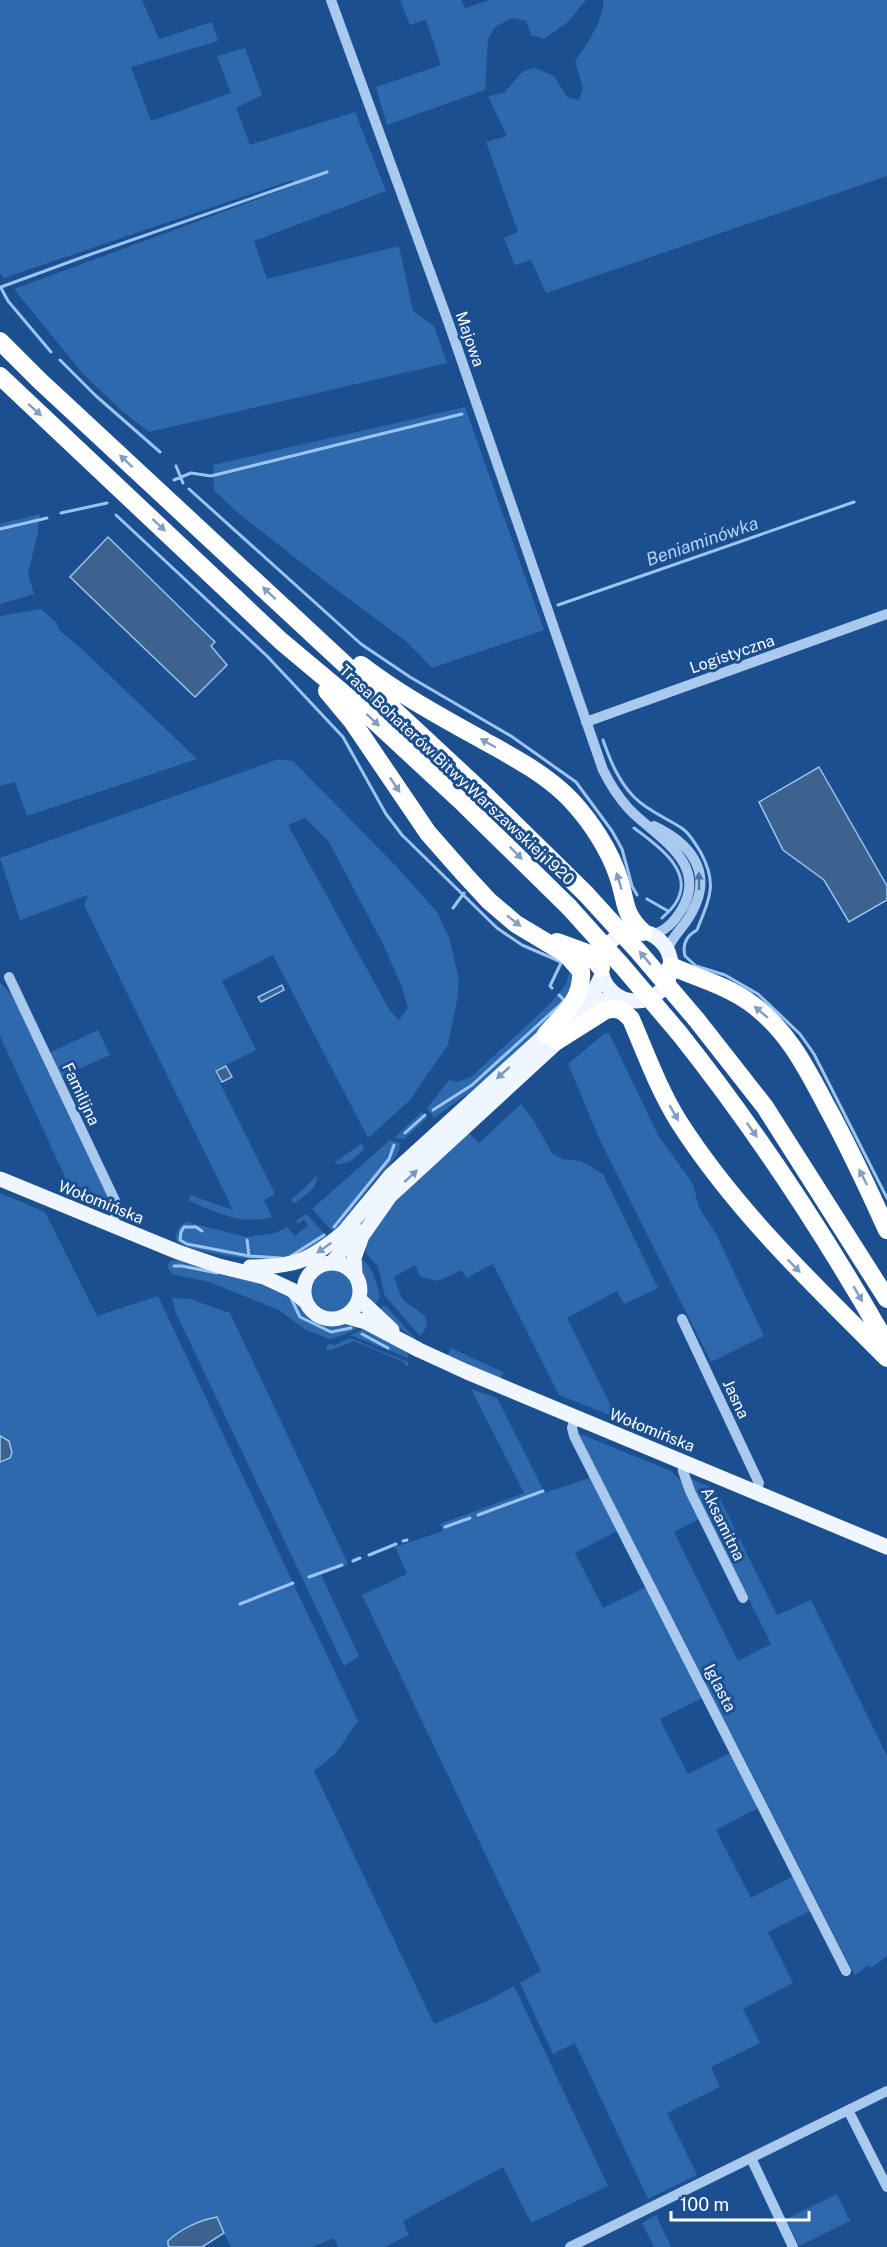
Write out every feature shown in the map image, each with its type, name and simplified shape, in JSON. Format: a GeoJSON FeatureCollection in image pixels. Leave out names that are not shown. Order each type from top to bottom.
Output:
{"type":"FeatureCollection","features":[{"type":"Feature","properties":{"kind":"highway","name":"Trasa Bohaterów Bitwy Warszawskiej 1920"},"geometry":{"type":"LineString","coordinates":[[0,341],[488,797],[586,894],[696,1019],[765,1107],[887,1299]]}},
{"type":"Feature","properties":{"kind":"highway","name":"Trasa Bohaterów Bitwy Warszawskiej 1920"},"geometry":{"type":"LineString","coordinates":[[0,376],[281,641],[355,703],[456,796],[569,907],[679,1033],[790,1184],[846,1272],[887,1344]]}},
{"type":"Feature","properties":{"kind":"highway"},"geometry":{"type":"LineString","coordinates":[[298,620],[406,697],[540,773],[560,790],[575,805],[604,847],[619,880],[629,917],[647,934]]}},
{"type":"Feature","properties":{"kind":"highway"},"geometry":{"type":"LineString","coordinates":[[281,641],[352,721],[428,833],[489,901],[516,924],[566,954],[581,971],[581,988],[578,995],[552,1038]]}},
{"type":"Feature","properties":{"kind":"highway"},"geometry":{"type":"LineString","coordinates":[[535,935],[590,954],[602,971]]}},
{"type":"Feature","properties":{"kind":"highway"},"geometry":{"type":"LineString","coordinates":[[669,958],[731,990],[758,1009],[781,1030],[797,1051],[843,1137],[887,1230]]}},
{"type":"Feature","properties":{"kind":"highway"},"geometry":{"type":"LineString","coordinates":[[623,998],[634,1005],[642,1020],[648,1060]]}},
{"type":"Feature","properties":{"kind":"highway"},"geometry":{"type":"LineString","coordinates":[[552,1038],[614,1008],[621,1010],[632,1019],[664,1095],[680,1123],[724,1183],[790,1262],[887,1358]]}},
{"type":"Feature","properties":{"kind":"main road"},"geometry":{"type":"LineString","coordinates":[[250,1267],[277,1267],[302,1261],[324,1248],[344,1232],[391,1175],[552,1038],[603,1000],[623,998],[646,1000],[654,996],[666,983],[669,958],[661,942],[647,934],[625,933],[616,937],[604,951],[602,971],[593,993],[552,1038],[390,1196],[362,1236],[354,1258],[355,1273],[360,1286],[359,1299],[351,1312],[338,1318],[323,1317],[316,1314],[306,1302],[305,1285],[308,1276],[318,1267],[331,1263],[348,1267],[355,1273]]}},
{"type":"Feature","properties":{"kind":"main road"},"geometry":{"type":"LineString","coordinates":[[602,971],[611,991],[623,998]]}},
{"type":"Feature","properties":{"kind":"main road","name":"Wołomińska"},"geometry":{"type":"LineString","coordinates":[[0,1179],[190,1256],[264,1277],[292,1290],[306,1302]]}},
{"type":"Feature","properties":{"kind":"main road"},"geometry":{"type":"LineString","coordinates":[[331,1263],[344,1246],[365,1207]]}},
{"type":"Feature","properties":{"kind":"main road","name":"Wołomińska"},"geometry":{"type":"LineString","coordinates":[[190,1256],[308,1276]]}},
{"type":"Feature","properties":{"kind":"main road","name":"Wołomińska"},"geometry":{"type":"LineString","coordinates":[[359,1299],[405,1342]]}},
{"type":"Feature","properties":{"kind":"main road","name":"Wołomińska"},"geometry":{"type":"LineString","coordinates":[[345,1316],[366,1322],[444,1362],[574,1418],[756,1491],[887,1547]]}},
{"type":"Feature","properties":{"kind":"street","name":"Majowa"},"geometry":{"type":"LineString","coordinates":[[331,0],[453,335],[608,781],[629,809],[646,822]]}},
{"type":"Feature","properties":{"kind":"street","name":"Logistyczna"},"geometry":{"type":"LineString","coordinates":[[586,722],[887,614]]}},
{"type":"Feature","properties":{"kind":"street"},"geometry":{"type":"LineString","coordinates":[[646,822],[679,855],[686,867],[689,884],[688,896],[676,918],[662,932],[647,934]]}},
{"type":"Feature","properties":{"kind":"street"},"geometry":{"type":"LineString","coordinates":[[646,822],[674,835],[694,857],[699,869],[699,896],[693,911],[673,937],[669,958]]}},
{"type":"Feature","properties":{"kind":"street","name":"Familijna"},"geometry":{"type":"LineString","coordinates":[[9,977],[118,1207],[112,1225]]}},
{"type":"Feature","properties":{"kind":"street","name":"Jasna"},"geometry":{"type":"LineString","coordinates":[[682,1319],[759,1483],[756,1491]]}},
{"type":"Feature","properties":{"kind":"street","name":"Iglasta"},"geometry":{"type":"LineString","coordinates":[[574,1418],[572,1428],[574,1436],[846,1971]]}},
{"type":"Feature","properties":{"kind":"street","name":"Aksamitna"},"geometry":{"type":"LineString","coordinates":[[682,1461],[690,1491],[742,1598]]}},
{"type":"Feature","properties":{"kind":"street"},"geometry":{"type":"LineString","coordinates":[[570,2247],[887,2091]]}},
{"type":"Feature","properties":{"kind":"street"},"geometry":{"type":"LineString","coordinates":[[848,2110],[887,2187]]}},
{"type":"Feature","properties":{"kind":"street"},"geometry":{"type":"LineString","coordinates":[[751,2158],[793,2247]]}},
{"type":"Feature","properties":{"kind":"shaded area"},"geometry":{"type":"Polygon","coordinates":[[[0,0],[142,0],[159,39],[212,22],[218,41],[131,67],[151,121],[231,93],[217,56],[245,48],[262,95],[236,108],[250,145],[355,112],[386,191],[254,241],[267,279],[399,246],[413,311],[434,326],[447,363],[149,432],[122,411],[83,374],[14,289],[296,185],[292,180],[4,278],[0,273],[0,0]]]}},
{"type":"Feature","properties":{"kind":"shaded area"},"geometry":{"type":"Polygon","coordinates":[[[400,0],[461,0],[465,8],[490,0],[586,0],[568,22],[544,39],[531,35],[526,21],[512,18],[495,27],[488,39],[485,90],[387,125],[376,87],[441,65],[426,20],[410,25],[400,0]]]}},
{"type":"Feature","properties":{"kind":"shaded area"},"geometry":{"type":"Polygon","coordinates":[[[603,0],[887,0],[887,176],[546,293],[531,260],[515,265],[504,238],[518,232],[486,142],[507,136],[488,96],[504,93],[523,71],[535,68],[554,76],[567,97],[579,100],[583,88],[575,61],[598,23],[603,0]]]}},
{"type":"Feature","properties":{"kind":"shaded area"},"geometry":{"type":"Polygon","coordinates":[[[465,407],[544,630],[432,668],[407,642],[238,513],[214,490],[213,465],[465,407]]]}},
{"type":"Feature","properties":{"kind":"shaded area"},"geometry":{"type":"Polygon","coordinates":[[[40,514],[28,573],[34,594],[0,604],[0,524],[40,514]]]}},
{"type":"Feature","properties":{"kind":"shaded area"},"geometry":{"type":"Polygon","coordinates":[[[108,537],[215,642],[211,646],[227,665],[195,697],[70,577],[108,537]]]}},
{"type":"Feature","properties":{"kind":"shaded area"},"geometry":{"type":"Polygon","coordinates":[[[41,609],[57,623],[58,629],[197,759],[27,816],[15,782],[0,786],[0,616],[41,609]]]}},
{"type":"Feature","properties":{"kind":"shaded area"},"geometry":{"type":"Polygon","coordinates":[[[279,759],[293,761],[396,866],[437,912],[450,940],[459,980],[448,1045],[409,1101],[368,1138],[273,955],[222,981],[256,1050],[214,1071],[275,1194],[264,1200],[272,1217],[239,1219],[189,1201],[190,1195],[233,1210],[84,905],[88,895],[20,920],[0,858],[279,759]],[[305,818],[288,825],[390,1011],[399,1020],[408,1008],[402,987],[384,946],[329,842],[305,818]]]}},
{"type":"Feature","properties":{"kind":"shaded area"},"geometry":{"type":"Polygon","coordinates":[[[819,767],[887,886],[887,900],[849,922],[824,880],[783,850],[759,802],[819,767]]]}},
{"type":"Feature","properties":{"kind":"shaded area"},"geometry":{"type":"Polygon","coordinates":[[[573,968],[575,976],[562,1010],[474,1089],[434,1118],[427,1108],[449,1080],[458,1082],[471,1077],[549,1005],[566,984],[573,968]]]}},
{"type":"Feature","properties":{"kind":"shaded area"},"geometry":{"type":"Polygon","coordinates":[[[0,982],[13,997],[111,1201],[106,1207],[73,1194],[0,1036],[0,982]]]}},
{"type":"Feature","properties":{"kind":"shaded area"},"geometry":{"type":"Polygon","coordinates":[[[282,985],[284,990],[261,1002],[258,997],[282,985]]]}},
{"type":"Feature","properties":{"kind":"shaded area"},"geometry":{"type":"Polygon","coordinates":[[[98,1030],[110,1055],[61,1077],[49,1053],[98,1030]]]}},
{"type":"Feature","properties":{"kind":"shaded area"},"geometry":{"type":"Polygon","coordinates":[[[605,1033],[609,1033],[658,1135],[693,1184],[699,1208],[716,1234],[764,1336],[711,1362],[600,1140],[568,1064],[605,1033]]]}},
{"type":"Feature","properties":{"kind":"shaded area"},"geometry":{"type":"Polygon","coordinates":[[[226,1066],[232,1077],[222,1082],[216,1071],[226,1066]]]}},
{"type":"Feature","properties":{"kind":"shaded area"},"geometry":{"type":"Polygon","coordinates":[[[521,1104],[532,1118],[552,1153],[562,1159],[581,1161],[603,1174],[658,1288],[624,1304],[617,1291],[567,1318],[617,1418],[559,1395],[493,1264],[466,1278],[462,1270],[438,1281],[421,1277],[415,1265],[394,1277],[403,1299],[426,1318],[425,1329],[420,1336],[385,1296],[378,1267],[366,1253],[366,1245],[374,1228],[388,1208],[468,1132],[479,1143],[521,1104]]]}},
{"type":"Feature","properties":{"kind":"shaded area"},"geometry":{"type":"Polygon","coordinates":[[[422,1112],[427,1118],[404,1139],[394,1138],[422,1112]]]}},
{"type":"Feature","properties":{"kind":"shaded area"},"geometry":{"type":"Polygon","coordinates":[[[390,1140],[401,1143],[397,1155],[334,1233],[312,1209],[390,1140]]]}},
{"type":"Feature","properties":{"kind":"shaded area"},"geometry":{"type":"Polygon","coordinates":[[[362,1143],[364,1148],[355,1158],[343,1164],[334,1163],[362,1143]]]}},
{"type":"Feature","properties":{"kind":"shaded area"},"geometry":{"type":"Polygon","coordinates":[[[318,1175],[314,1188],[294,1204],[291,1200],[318,1175]]]}},
{"type":"Feature","properties":{"kind":"shaded area"},"geometry":{"type":"Polygon","coordinates":[[[0,1193],[45,1212],[97,1316],[158,1296],[358,1721],[336,1753],[314,1771],[434,2024],[489,2000],[514,1986],[608,2186],[531,2223],[503,2167],[403,2221],[409,2235],[385,2247],[338,2247],[334,2238],[312,2247],[231,2247],[216,2217],[178,2232],[168,2241],[170,2247],[0,2247],[0,1193]]]}},
{"type":"Feature","properties":{"kind":"shaded area"},"geometry":{"type":"Polygon","coordinates":[[[306,1214],[328,1237],[304,1253],[288,1260],[267,1261],[217,1254],[189,1247],[180,1243],[175,1237],[179,1227],[186,1222],[247,1237],[275,1233],[287,1227],[295,1236],[308,1225],[304,1220],[298,1224],[296,1221],[306,1214]]]}},
{"type":"Feature","properties":{"kind":"shaded area"},"geometry":{"type":"Polygon","coordinates":[[[359,1257],[368,1265],[376,1280],[380,1297],[374,1307],[368,1296],[359,1257]]]}},
{"type":"Feature","properties":{"kind":"shaded area"},"geometry":{"type":"Polygon","coordinates":[[[178,1258],[260,1278],[296,1298],[309,1318],[322,1325],[340,1326],[350,1322],[360,1325],[341,1336],[329,1339],[306,1330],[279,1310],[209,1282],[172,1274],[167,1267],[170,1261],[178,1258]]]}},
{"type":"Feature","properties":{"kind":"shaded area"},"geometry":{"type":"Polygon","coordinates":[[[333,1269],[341,1270],[348,1275],[353,1282],[353,1298],[348,1305],[341,1310],[333,1311],[325,1310],[318,1305],[313,1298],[312,1290],[313,1282],[318,1275],[325,1270],[333,1269]]]}},
{"type":"Feature","properties":{"kind":"shaded area"},"geometry":{"type":"Polygon","coordinates":[[[172,1298],[190,1299],[230,1313],[348,1564],[321,1575],[359,1656],[344,1666],[176,1313],[172,1298]]]}},
{"type":"Feature","properties":{"kind":"shaded area"},"geometry":{"type":"Polygon","coordinates":[[[386,1306],[418,1342],[379,1311],[386,1306]]]}},
{"type":"Feature","properties":{"kind":"shaded area"},"geometry":{"type":"Polygon","coordinates":[[[365,1328],[405,1351],[408,1358],[350,1335],[365,1328]]]}},
{"type":"Feature","properties":{"kind":"shaded area"},"geometry":{"type":"Polygon","coordinates":[[[350,1338],[408,1362],[408,1366],[404,1362],[354,1341],[326,1350],[328,1344],[335,1345],[350,1338]]]}},
{"type":"Feature","properties":{"kind":"shaded area"},"geometry":{"type":"Polygon","coordinates":[[[451,1348],[503,1372],[501,1378],[447,1357],[451,1348]]]}},
{"type":"Feature","properties":{"kind":"shaded area"},"geometry":{"type":"Polygon","coordinates":[[[471,1389],[497,1398],[545,1493],[592,1477],[619,1530],[575,1553],[603,1608],[648,1586],[704,1697],[660,1719],[663,1726],[688,1774],[732,1752],[760,1807],[716,1830],[751,1898],[795,1875],[812,1910],[768,1932],[793,1983],[743,2009],[760,2043],[711,2067],[720,2087],[667,2113],[697,2175],[648,2199],[575,2043],[553,2054],[520,1983],[541,1971],[362,1595],[407,1574],[395,1547],[443,1531],[440,1524],[524,1493],[471,1389]]]}},
{"type":"Feature","properties":{"kind":"shaded area"},"geometry":{"type":"Polygon","coordinates":[[[578,1433],[671,1471],[682,1482],[699,1519],[674,1532],[738,1661],[771,1644],[689,1478],[715,1489],[777,1615],[811,1600],[887,1756],[887,1956],[871,1968],[869,1965],[855,1975],[853,1972],[578,1433]]]}},
{"type":"Feature","properties":{"kind":"shaded area"},"geometry":{"type":"Polygon","coordinates":[[[0,1436],[9,1441],[12,1453],[10,1458],[0,1462],[0,1436]]]}},
{"type":"Feature","properties":{"kind":"shaded area"},"geometry":{"type":"Polygon","coordinates":[[[837,2194],[850,2221],[799,2246],[786,2219],[837,2194]]]}},
{"type":"Feature","properties":{"kind":"shaded area"},"geometry":{"type":"Polygon","coordinates":[[[656,2215],[671,2247],[654,2247],[642,2223],[656,2215]]]}},
{"type":"Feature","properties":{"kind":"shaded area"},"geometry":{"type":"Polygon","coordinates":[[[217,2217],[224,2233],[202,2247],[170,2247],[168,2245],[168,2241],[184,2229],[217,2217]]]}},
{"type":"Feature","properties":{"kind":"waterway"},"geometry":{"type":"LineString","coordinates":[[1,287],[327,172]]}},
{"type":"Feature","properties":{"kind":"waterway"},"geometry":{"type":"LineString","coordinates":[[1,288],[8,301],[51,352]]}},
{"type":"Feature","properties":{"kind":"waterway"},"geometry":{"type":"LineString","coordinates":[[60,360],[96,396],[160,452]]}},
{"type":"Feature","properties":{"kind":"waterway","name":"Beniaminówka"},"geometry":{"type":"LineString","coordinates":[[174,480],[191,473],[211,476],[462,414]]}},
{"type":"Feature","properties":{"kind":"waterway","name":"Beniaminówka"},"geometry":{"type":"LineString","coordinates":[[176,466],[183,483]]}},
{"type":"Feature","properties":{"kind":"waterway"},"geometry":{"type":"LineString","coordinates":[[189,489],[361,644],[410,677],[511,736],[576,782],[612,831],[622,849],[632,886],[637,895]]}},
{"type":"Feature","properties":{"kind":"waterway","name":"Beniaminówka"},"geometry":{"type":"LineString","coordinates":[[558,605],[854,502]]}},
{"type":"Feature","properties":{"kind":"waterway","name":"Beniaminówka"},"geometry":{"type":"LineString","coordinates":[[61,513],[107,503]]}},
{"type":"Feature","properties":{"kind":"waterway"},"geometry":{"type":"LineString","coordinates":[[116,515],[267,656],[343,737],[386,814],[402,835],[497,928],[522,945],[561,963],[550,986],[552,988]]}},
{"type":"Feature","properties":{"kind":"waterway","name":"Beniaminówka"},"geometry":{"type":"LineString","coordinates":[[0,529],[47,518]]}},
{"type":"Feature","properties":{"kind":"waterway"},"geometry":{"type":"LineString","coordinates":[[603,740],[615,770],[633,796],[644,806],[686,831],[706,863],[710,891],[697,930],[686,941],[685,956],[696,966],[725,975],[758,994],[800,1034],[814,1054],[887,1198]]}},
{"type":"Feature","properties":{"kind":"waterway"},"geometry":{"type":"LineString","coordinates":[[634,828],[653,842],[671,860],[681,881],[680,892],[675,904],[662,918]]}},
{"type":"Feature","properties":{"kind":"waterway"},"geometry":{"type":"LineString","coordinates":[[453,908],[464,893]]}},
{"type":"Feature","properties":{"kind":"waterway"},"geometry":{"type":"LineString","coordinates":[[647,899],[668,911]]}},
{"type":"Feature","properties":{"kind":"waterway"},"geometry":{"type":"LineString","coordinates":[[433,1110],[472,1085],[562,1003],[564,1000],[559,995]]}},
{"type":"Feature","properties":{"kind":"waterway"},"geometry":{"type":"LineString","coordinates":[[405,1133],[425,1115]]}},
{"type":"Feature","properties":{"kind":"waterway"},"geometry":{"type":"LineString","coordinates":[[334,1227],[389,1159],[394,1145]]}},
{"type":"Feature","properties":{"kind":"waterway"},"geometry":{"type":"LineString","coordinates":[[202,1231],[196,1227],[184,1227],[180,1240],[187,1244],[249,1256],[281,1258]]}},
{"type":"Feature","properties":{"kind":"waterway"},"geometry":{"type":"LineString","coordinates":[[291,1256],[324,1235]]}},
{"type":"Feature","properties":{"kind":"waterway"},"geometry":{"type":"LineString","coordinates":[[247,1240],[249,1256]]}},
{"type":"Feature","properties":{"kind":"waterway"},"geometry":{"type":"LineString","coordinates":[[174,1266],[217,1273]]}},
{"type":"Feature","properties":{"kind":"waterway"},"geometry":{"type":"LineString","coordinates":[[291,1298],[300,1317],[331,1332],[351,1328]]}},
{"type":"Feature","properties":{"kind":"waterway"},"geometry":{"type":"LineString","coordinates":[[362,1334],[388,1348]]}},
{"type":"Feature","properties":{"kind":"waterway"},"geometry":{"type":"LineString","coordinates":[[478,1515],[543,1491]]}},
{"type":"Feature","properties":{"kind":"waterway"},"geometry":{"type":"LineString","coordinates":[[445,1527],[470,1518]]}},
{"type":"Feature","properties":{"kind":"waterway"},"geometry":{"type":"LineString","coordinates":[[403,1541],[407,1540]]}},
{"type":"Feature","properties":{"kind":"waterway"},"geometry":{"type":"LineString","coordinates":[[369,1555],[396,1544]]}},
{"type":"Feature","properties":{"kind":"waterway"},"geometry":{"type":"LineString","coordinates":[[353,1561],[360,1558]]}},
{"type":"Feature","properties":{"kind":"waterway"},"geometry":{"type":"LineString","coordinates":[[309,1577],[342,1565]]}},
{"type":"Feature","properties":{"kind":"waterway"},"geometry":{"type":"LineString","coordinates":[[240,1604],[293,1583]]}}]}
